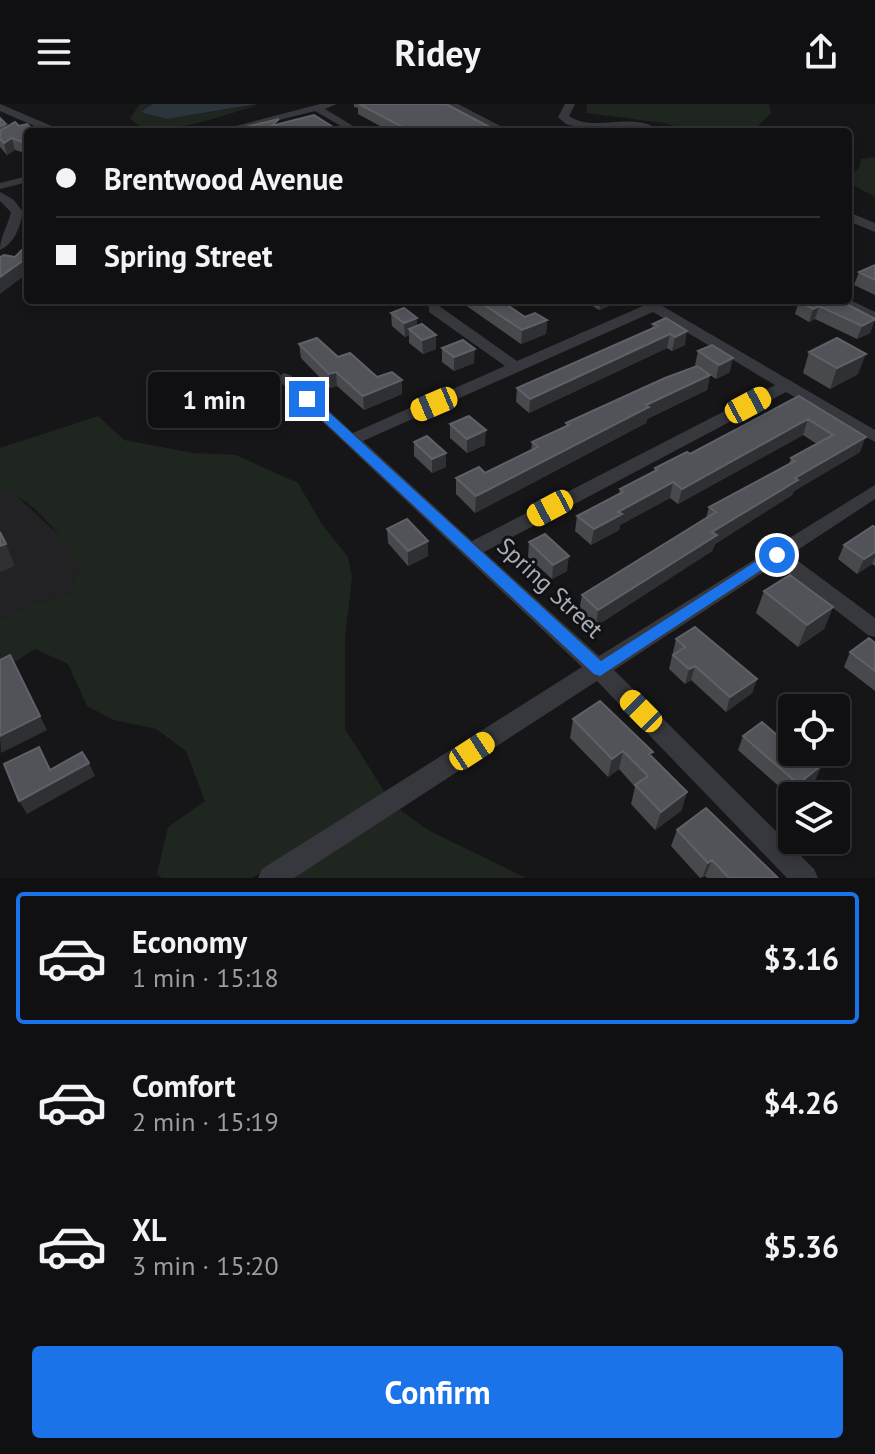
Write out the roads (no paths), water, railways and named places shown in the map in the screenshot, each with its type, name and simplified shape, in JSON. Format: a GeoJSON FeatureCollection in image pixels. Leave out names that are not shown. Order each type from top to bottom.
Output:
{"type":"FeatureCollection","features":[{"type":"Feature","properties":{"kind":"street"},"geometry":{"type":"LineString","coordinates":[[0,106],[7,104]]}},
{"type":"Feature","properties":{"kind":"street"},"geometry":{"type":"LineString","coordinates":[[234,128],[332,104]]}},
{"type":"Feature","properties":{"kind":"street"},"geometry":{"type":"LineString","coordinates":[[450,104],[499,128]]}},
{"type":"Feature","properties":{"kind":"street"},"geometry":{"type":"LineString","coordinates":[[570,104],[563,117],[572,123],[586,126],[629,123],[645,128]]}},
{"type":"Feature","properties":{"kind":"street"},"geometry":{"type":"LineString","coordinates":[[0,106],[48,128]]}},
{"type":"Feature","properties":{"kind":"street"},"geometry":{"type":"LineString","coordinates":[[317,108],[351,128]]}},
{"type":"Feature","properties":{"kind":"street"},"geometry":{"type":"LineString","coordinates":[[0,186],[24,180]]}},
{"type":"Feature","properties":{"kind":"street"},"geometry":{"type":"LineString","coordinates":[[0,196],[17,212],[13,230],[0,246]]}},
{"type":"Feature","properties":{"kind":"street"},"geometry":{"type":"LineString","coordinates":[[852,218],[875,228]]}},
{"type":"Feature","properties":{"kind":"street"},"geometry":{"type":"LineString","coordinates":[[13,230],[24,231]]}},
{"type":"Feature","properties":{"kind":"street"},"geometry":{"type":"LineString","coordinates":[[351,440],[517,368],[646,304]]}},
{"type":"Feature","properties":{"kind":"street"},"geometry":{"type":"LineString","coordinates":[[650,304],[875,437]]}},
{"type":"Feature","properties":{"kind":"street"},"geometry":{"type":"LineString","coordinates":[[847,304],[875,318]]}},
{"type":"Feature","properties":{"kind":"street"},"geometry":{"type":"LineString","coordinates":[[434,309],[517,368]]}},
{"type":"Feature","properties":{"kind":"street","name":"Spring Street"},"geometry":{"type":"LineString","coordinates":[[284,378],[600,670],[805,878]]}},
{"type":"Feature","properties":{"kind":"street"},"geometry":{"type":"LineString","coordinates":[[471,550],[787,385]]}},
{"type":"Feature","properties":{"kind":"street"},"geometry":{"type":"LineString","coordinates":[[271,878],[875,491]]}},
{"type":"Feature","properties":{"kind":"street"},"geometry":{"type":"LineString","coordinates":[[777,555],[875,629]]}}]}
